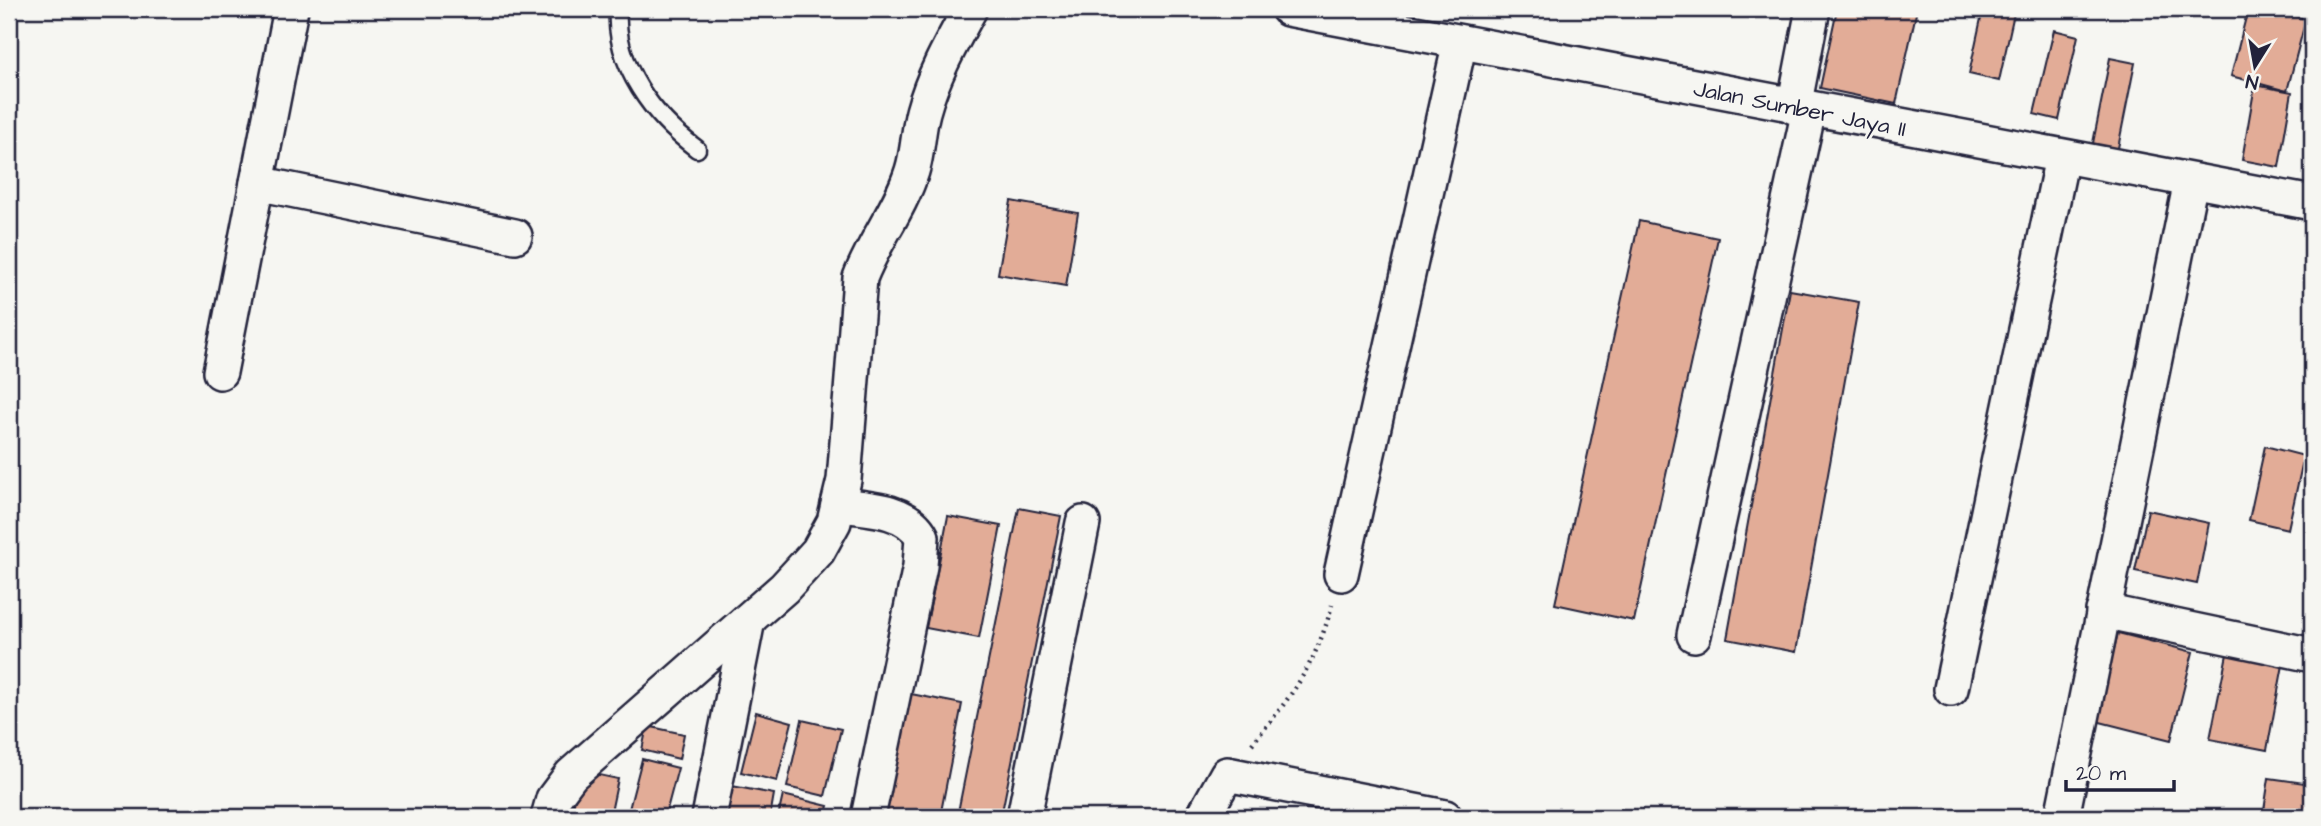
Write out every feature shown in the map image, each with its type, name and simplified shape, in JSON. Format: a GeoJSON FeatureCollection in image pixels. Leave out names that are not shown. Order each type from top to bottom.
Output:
{"type":"FeatureCollection","features":[{"type":"Feature","properties":{"kind":"street"},"geometry":{"type":"LineString","coordinates":[[220,372],[291,9]]}},
{"type":"Feature","properties":{"kind":"street"},"geometry":{"type":"LineString","coordinates":[[548,817],[553,799],[571,775],[748,620],[818,551],[834,522],[844,480],[860,278],[872,247],[895,209],[912,171],[923,112],[937,71],[970,9]]}},
{"type":"Feature","properties":{"kind":"street","name":"Jalan Sumber Jaya II"},"geometry":{"type":"LineString","coordinates":[[1288,9],[1801,109],[2312,203]]}},
{"type":"Feature","properties":{"kind":"street"},"geometry":{"type":"LineString","coordinates":[[1694,635],[1801,109],[1813,9]]}},
{"type":"Feature","properties":{"kind":"street"},"geometry":{"type":"LineString","coordinates":[[1341,574],[1461,42]]}},
{"type":"Feature","properties":{"kind":"street"},"geometry":{"type":"LineString","coordinates":[[1951,689],[2062,157]]}},
{"type":"Feature","properties":{"kind":"street"},"geometry":{"type":"LineString","coordinates":[[2062,817],[2192,181]]}},
{"type":"Feature","properties":{"kind":"street"},"geometry":{"type":"LineString","coordinates":[[257,183],[514,236]]}},
{"type":"Feature","properties":{"kind":"street"},"geometry":{"type":"LineString","coordinates":[[838,505],[877,510],[901,517],[917,527],[922,537],[920,566],[868,817]]}},
{"type":"Feature","properties":{"kind":"street"},"geometry":{"type":"LineString","coordinates":[[1024,817],[1083,523]]}},
{"type":"Feature","properties":{"kind":"street"},"geometry":{"type":"LineString","coordinates":[[2104,611],[2312,655]]}},
{"type":"Feature","properties":{"kind":"street"},"geometry":{"type":"LineString","coordinates":[[709,817],[748,620]]}},
{"type":"Feature","properties":{"kind":"street"},"geometry":{"type":"LineString","coordinates":[[1203,817],[1227,774],[1445,817]]}},
{"type":"Feature","properties":{"kind":"lane"},"geometry":{"type":"LineString","coordinates":[[618,9],[617,29],[641,93],[669,128],[697,149]]}},
{"type":"Feature","properties":{"kind":"path"},"geometry":{"type":"LineString","coordinates":[[1227,774],[1304,679],[1325,634],[1341,574]]}},
{"type":"Feature","properties":{"kind":"building"},"geometry":{"type":"Polygon","coordinates":[[[1837,9],[1917,9],[1896,104],[1820,88],[1837,9]]]}},
{"type":"Feature","properties":{"kind":"building"},"geometry":{"type":"Polygon","coordinates":[[[1983,9],[2015,9],[1999,81],[1969,74],[1983,9]]]}},
{"type":"Feature","properties":{"kind":"building"},"geometry":{"type":"Polygon","coordinates":[[[2248,9],[2266,9],[2306,19],[2287,91],[2231,76],[2248,9]]]}},
{"type":"Feature","properties":{"kind":"building"},"geometry":{"type":"Polygon","coordinates":[[[2054,30],[2078,36],[2059,120],[2034,114],[2054,30]]]}},
{"type":"Feature","properties":{"kind":"building"},"geometry":{"type":"Polygon","coordinates":[[[2110,58],[2135,63],[2117,153],[2092,148],[2110,58]]]}},
{"type":"Feature","properties":{"kind":"building"},"geometry":{"type":"Polygon","coordinates":[[[2255,85],[2292,92],[2279,167],[2242,160],[2255,85]]]}},
{"type":"Feature","properties":{"kind":"building"},"geometry":{"type":"Polygon","coordinates":[[[1011,201],[1078,213],[1066,286],[998,274],[1011,201]]]}},
{"type":"Feature","properties":{"kind":"building"},"geometry":{"type":"Polygon","coordinates":[[[1639,221],[1718,238],[1634,621],[1555,604],[1639,221]]]}},
{"type":"Feature","properties":{"kind":"building"},"geometry":{"type":"Polygon","coordinates":[[[1790,290],[1859,302],[1796,652],[1727,639],[1790,290]]]}},
{"type":"Feature","properties":{"kind":"building"},"geometry":{"type":"Polygon","coordinates":[[[2265,446],[2304,456],[2288,529],[2249,520],[2265,446]]]}},
{"type":"Feature","properties":{"kind":"building"},"geometry":{"type":"Polygon","coordinates":[[[1019,508],[1061,516],[1001,817],[957,817],[1019,508]]]}},
{"type":"Feature","properties":{"kind":"building"},"geometry":{"type":"Polygon","coordinates":[[[2148,510],[2209,523],[2197,584],[2135,571],[2148,510]]]}},
{"type":"Feature","properties":{"kind":"building"},"geometry":{"type":"Polygon","coordinates":[[[948,516],[1001,526],[979,638],[926,628],[948,516]]]}},
{"type":"Feature","properties":{"kind":"building"},"geometry":{"type":"Polygon","coordinates":[[[2118,633],[2193,652],[2171,740],[2096,721],[2118,633]]]}},
{"type":"Feature","properties":{"kind":"building"},"geometry":{"type":"Polygon","coordinates":[[[2227,654],[2283,665],[2267,750],[2210,739],[2227,654]]]}},
{"type":"Feature","properties":{"kind":"building"},"geometry":{"type":"Polygon","coordinates":[[[906,693],[962,704],[940,817],[881,817],[906,693]]]}},
{"type":"Feature","properties":{"kind":"building"},"geometry":{"type":"Polygon","coordinates":[[[756,712],[792,722],[777,781],[741,772],[756,712]]]}},
{"type":"Feature","properties":{"kind":"building"},"geometry":{"type":"Polygon","coordinates":[[[802,720],[841,729],[825,796],[787,787],[802,720]]]}},
{"type":"Feature","properties":{"kind":"building"},"geometry":{"type":"Polygon","coordinates":[[[647,726],[684,734],[679,759],[642,750],[647,726]]]}},
{"type":"Feature","properties":{"kind":"building"},"geometry":{"type":"Polygon","coordinates":[[[642,759],[678,768],[665,817],[627,817],[642,759]]]}},
{"type":"Feature","properties":{"kind":"building"},"geometry":{"type":"Polygon","coordinates":[[[581,771],[618,779],[610,817],[571,817],[581,771]]]}},
{"type":"Feature","properties":{"kind":"building"},"geometry":{"type":"Polygon","coordinates":[[[2269,778],[2312,784],[2312,817],[2263,817],[2269,778]]]}},
{"type":"Feature","properties":{"kind":"building"},"geometry":{"type":"Polygon","coordinates":[[[732,786],[774,794],[770,817],[726,817],[732,786]]]}},
{"type":"Feature","properties":{"kind":"building"},"geometry":{"type":"Polygon","coordinates":[[[783,795],[828,806],[825,817],[778,817],[783,795]]]}}]}
